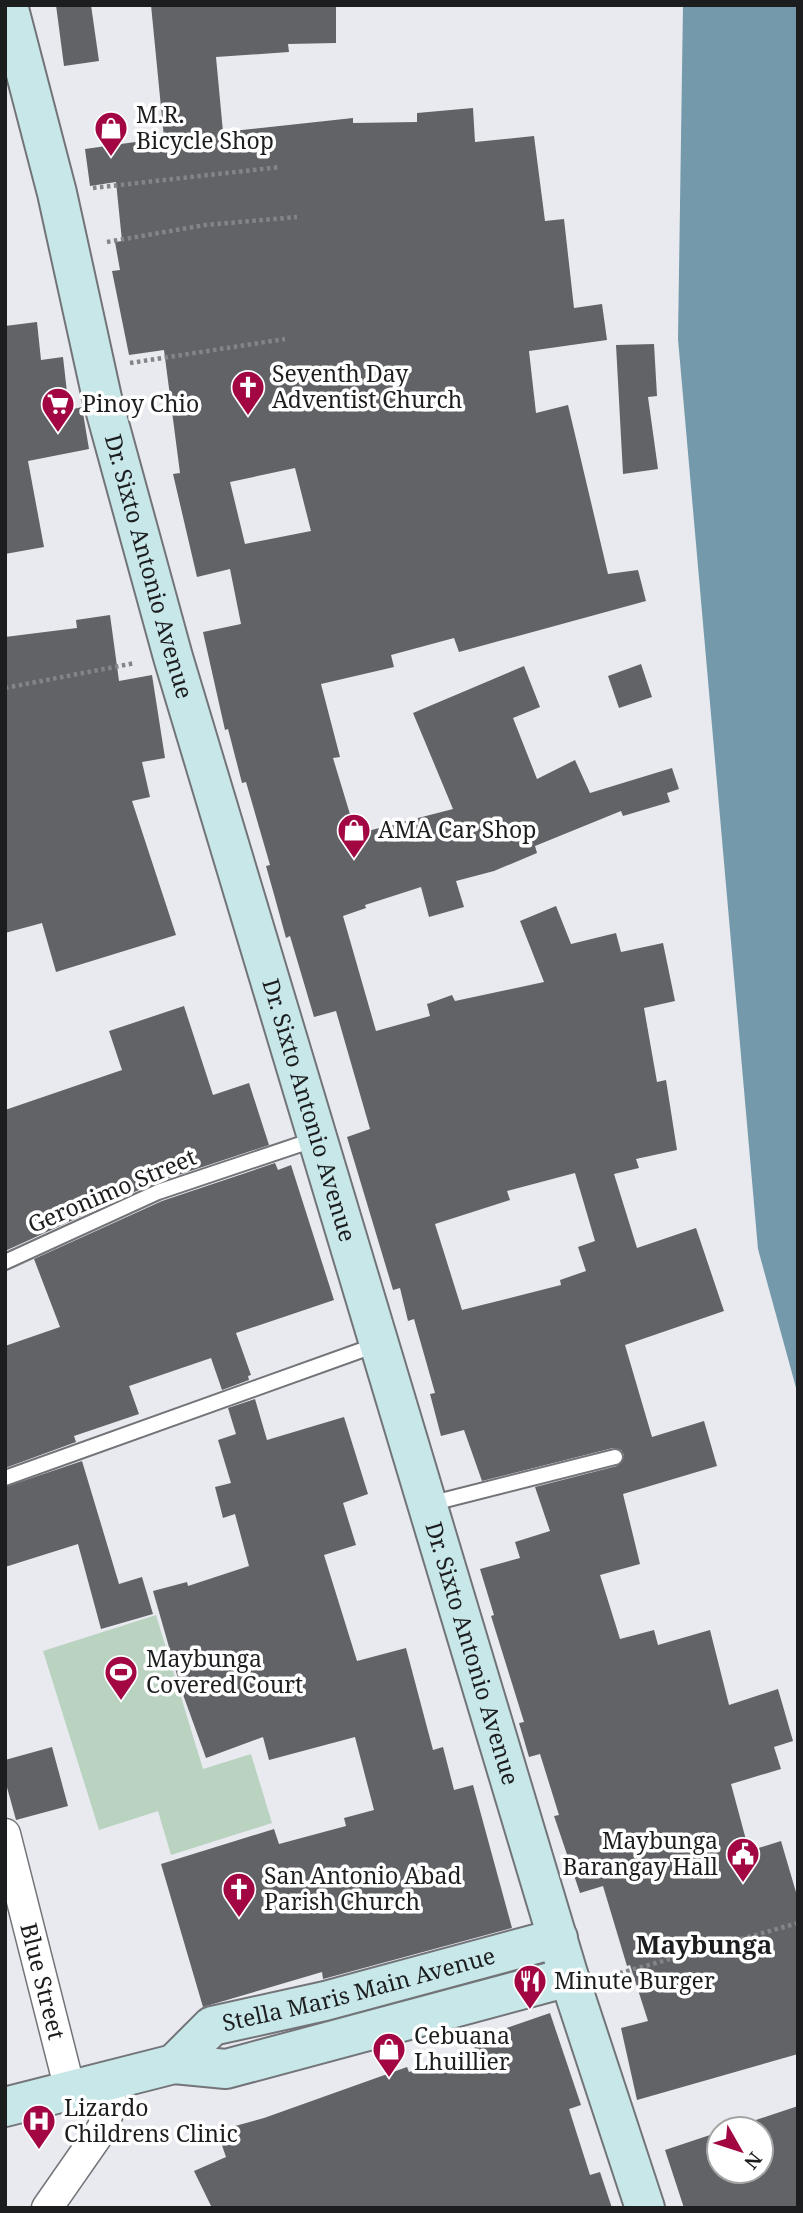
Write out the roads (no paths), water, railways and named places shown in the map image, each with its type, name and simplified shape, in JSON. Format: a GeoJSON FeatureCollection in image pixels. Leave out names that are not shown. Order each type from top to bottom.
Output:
{"type":"FeatureCollection","features":[{"type":"Feature","properties":{"kind":"main road","name":"Dr. Sixto Antonio Avenue"},"geometry":{"type":"LineString","coordinates":[[8,5],[70,248],[97,388],[173,657],[570,1982],[645,2208]]}},
{"type":"Feature","properties":{"kind":"main road","name":"Stella Maris Main Avenue"},"geometry":{"type":"LineString","coordinates":[[174,2064],[212,2026],[326,2001],[558,1938]]}},
{"type":"Feature","properties":{"kind":"main road","name":"Stella Maris Main Avenue"},"geometry":{"type":"LineString","coordinates":[[5,2107],[174,2064],[226,2069],[570,1982]]}},
{"type":"Feature","properties":{"kind":"street","name":"Blue Street"},"geometry":{"type":"LineString","coordinates":[[5,1834],[9,1871],[70,2090]]}},
{"type":"Feature","properties":{"kind":"street"},"geometry":{"type":"LineString","coordinates":[[47,2208],[102,2129],[111,2105],[108,2081]]}},
{"type":"Feature","properties":{"kind":"lane","name":"Geronimo Street"},"geometry":{"type":"LineString","coordinates":[[5,1262],[159,1192],[318,1138]]}},
{"type":"Feature","properties":{"kind":"lane"},"geometry":{"type":"LineString","coordinates":[[5,1478],[380,1344]]}},
{"type":"Feature","properties":{"kind":"lane"},"geometry":{"type":"LineString","coordinates":[[428,1505],[615,1457]]}},
{"type":"Feature","properties":{"kind":"water"},"geometry":{"type":"Polygon","coordinates":[[[683,5],[798,5],[798,1395],[758,1249],[678,339],[683,5]]]}},
{"type":"Feature","properties":{"kind":"place","name":"M.R. Bicycle Shop"},"geometry":{"type":"Point","coordinates":[111,158]}},
{"type":"Feature","properties":{"kind":"place","name":"Seventh Day Adventist Church"},"geometry":{"type":"Point","coordinates":[248,417]}},
{"type":"Feature","properties":{"kind":"place","name":"Pinoy Chio"},"geometry":{"type":"Point","coordinates":[58,434]}},
{"type":"Feature","properties":{"kind":"place","name":"AMA Car Shop"},"geometry":{"type":"Point","coordinates":[354,860]}},
{"type":"Feature","properties":{"kind":"place","name":"Maybunga Covered Court"},"geometry":{"type":"Point","coordinates":[121,1702]}},
{"type":"Feature","properties":{"kind":"place","name":"Maybunga Barangay Hall"},"geometry":{"type":"Point","coordinates":[743,1884]}},
{"type":"Feature","properties":{"kind":"place","name":"San Antonio Abad Parish Church"},"geometry":{"type":"Point","coordinates":[239,1919]}},
{"type":"Feature","properties":{"kind":"place","name":"Minute Burger"},"geometry":{"type":"Point","coordinates":[530,2011]}},
{"type":"Feature","properties":{"kind":"place","name":"Cebuana Lhuillier"},"geometry":{"type":"Point","coordinates":[389,2079]}},
{"type":"Feature","properties":{"kind":"place","name":"Lizardo Childrens Clinic"},"geometry":{"type":"Point","coordinates":[39,2151]}},
{"type":"Feature","properties":{"kind":"district","name":"Maybunga"},"geometry":{"type":"Point","coordinates":[704,1945]}}]}
